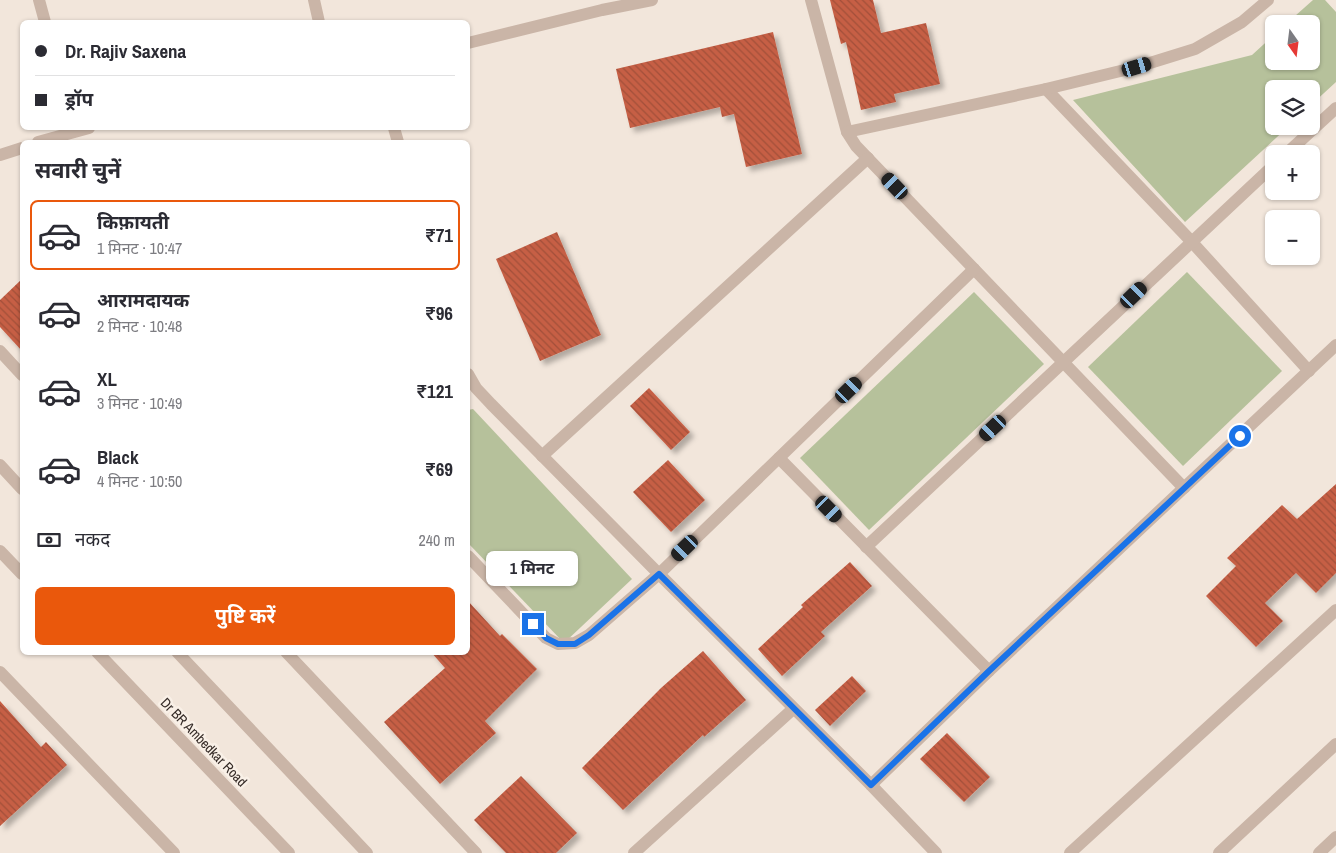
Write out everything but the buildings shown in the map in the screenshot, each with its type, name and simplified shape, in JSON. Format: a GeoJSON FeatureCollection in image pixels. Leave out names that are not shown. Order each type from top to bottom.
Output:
{"type":"FeatureCollection","features":[{"type":"Feature","properties":{"kind":"street"},"geometry":{"type":"LineString","coordinates":[[39,0],[44,20]]}},
{"type":"Feature","properties":{"kind":"street"},"geometry":{"type":"LineString","coordinates":[[314,0],[319,20]]}},
{"type":"Feature","properties":{"kind":"street"},"geometry":{"type":"LineString","coordinates":[[470,42],[601,5],[652,0]]}},
{"type":"Feature","properties":{"kind":"street"},"geometry":{"type":"LineString","coordinates":[[811,0],[847,132],[856,146],[1184,488]]}},
{"type":"Feature","properties":{"kind":"street"},"geometry":{"type":"LineString","coordinates":[[847,132],[1046,89],[1137,67],[1196,48],[1242,22],[1268,0]]}},
{"type":"Feature","properties":{"kind":"street"},"geometry":{"type":"LineString","coordinates":[[1046,89],[1191,241],[1309,371]]}},
{"type":"Feature","properties":{"kind":"street"},"geometry":{"type":"LineString","coordinates":[[1296,145],[1336,108]]}},
{"type":"Feature","properties":{"kind":"street"},"geometry":{"type":"LineString","coordinates":[[43,140],[70,130]]}},
{"type":"Feature","properties":{"kind":"street"},"geometry":{"type":"LineString","coordinates":[[0,155],[20,149]]}},
{"type":"Feature","properties":{"kind":"street"},"geometry":{"type":"LineString","coordinates":[[542,456],[868,158]]}},
{"type":"Feature","properties":{"kind":"street"},"geometry":{"type":"LineString","coordinates":[[866,546],[1265,173]]}},
{"type":"Feature","properties":{"kind":"street"},"geometry":{"type":"LineString","coordinates":[[470,558],[546,638],[558,644],[575,644],[589,635],[659,574],[974,269]]}},
{"type":"Feature","properties":{"kind":"street"},"geometry":{"type":"LineString","coordinates":[[871,785],[989,671],[1336,345]]}},
{"type":"Feature","properties":{"kind":"street"},"geometry":{"type":"LineString","coordinates":[[0,351],[20,373]]}},
{"type":"Feature","properties":{"kind":"street"},"geometry":{"type":"LineString","coordinates":[[472,389],[542,456],[871,785],[936,853]]}},
{"type":"Feature","properties":{"kind":"street"},"geometry":{"type":"LineString","coordinates":[[779,458],[989,671]]}},
{"type":"Feature","properties":{"kind":"street"},"geometry":{"type":"LineString","coordinates":[[0,465],[20,487]]}},
{"type":"Feature","properties":{"kind":"street"},"geometry":{"type":"LineString","coordinates":[[0,551],[20,572]]}},
{"type":"Feature","properties":{"kind":"street"},"geometry":{"type":"LineString","coordinates":[[1070,853],[1336,610]]}},
{"type":"Feature","properties":{"kind":"street","name":"Dr BR Ambedkar Road"},"geometry":{"type":"LineString","coordinates":[[100,655],[289,853]]}},
{"type":"Feature","properties":{"kind":"street"},"geometry":{"type":"LineString","coordinates":[[180,655],[367,853]]}},
{"type":"Feature","properties":{"kind":"street"},"geometry":{"type":"LineString","coordinates":[[291,655],[476,853]]}},
{"type":"Feature","properties":{"kind":"street"},"geometry":{"type":"LineString","coordinates":[[0,672],[174,853]]}},
{"type":"Feature","properties":{"kind":"street"},"geometry":{"type":"LineString","coordinates":[[634,853],[793,709]]}},
{"type":"Feature","properties":{"kind":"street"},"geometry":{"type":"LineString","coordinates":[[1219,853],[1336,744]]}},
{"type":"Feature","properties":{"kind":"street"},"geometry":{"type":"LineString","coordinates":[[1319,853],[1336,837]]}},
{"type":"Feature","properties":{"kind":"green space"},"geometry":{"type":"Polygon","coordinates":[[[1313,0],[1325,0],[1336,12],[1336,82],[1320,97],[1320,80],[1265,80],[1265,135],[1279,135],[1268,145],[1265,145],[1265,148],[1185,222],[1073,100],[1252,55],[1265,43],[1265,70],[1320,70],[1320,15],[1296,15],[1313,0]]]}},
{"type":"Feature","properties":{"kind":"green space"},"geometry":{"type":"Polygon","coordinates":[[[1187,272],[1282,371],[1183,466],[1088,367],[1187,272]]]}},
{"type":"Feature","properties":{"kind":"green space"},"geometry":{"type":"Polygon","coordinates":[[[974,292],[1044,364],[869,530],[800,458],[974,292]]]}},
{"type":"Feature","properties":{"kind":"green space"},"geometry":{"type":"Polygon","coordinates":[[[473,409],[632,579],[564,643],[470,545],[470,410],[473,409]]]}},
{"type":"Feature","properties":{"kind":"route"},"geometry":{"type":"LineString","coordinates":[[533,624],[546,638],[558,644],[575,644],[589,635],[659,574],[871,785],[989,671],[1240,436]]}}]}
